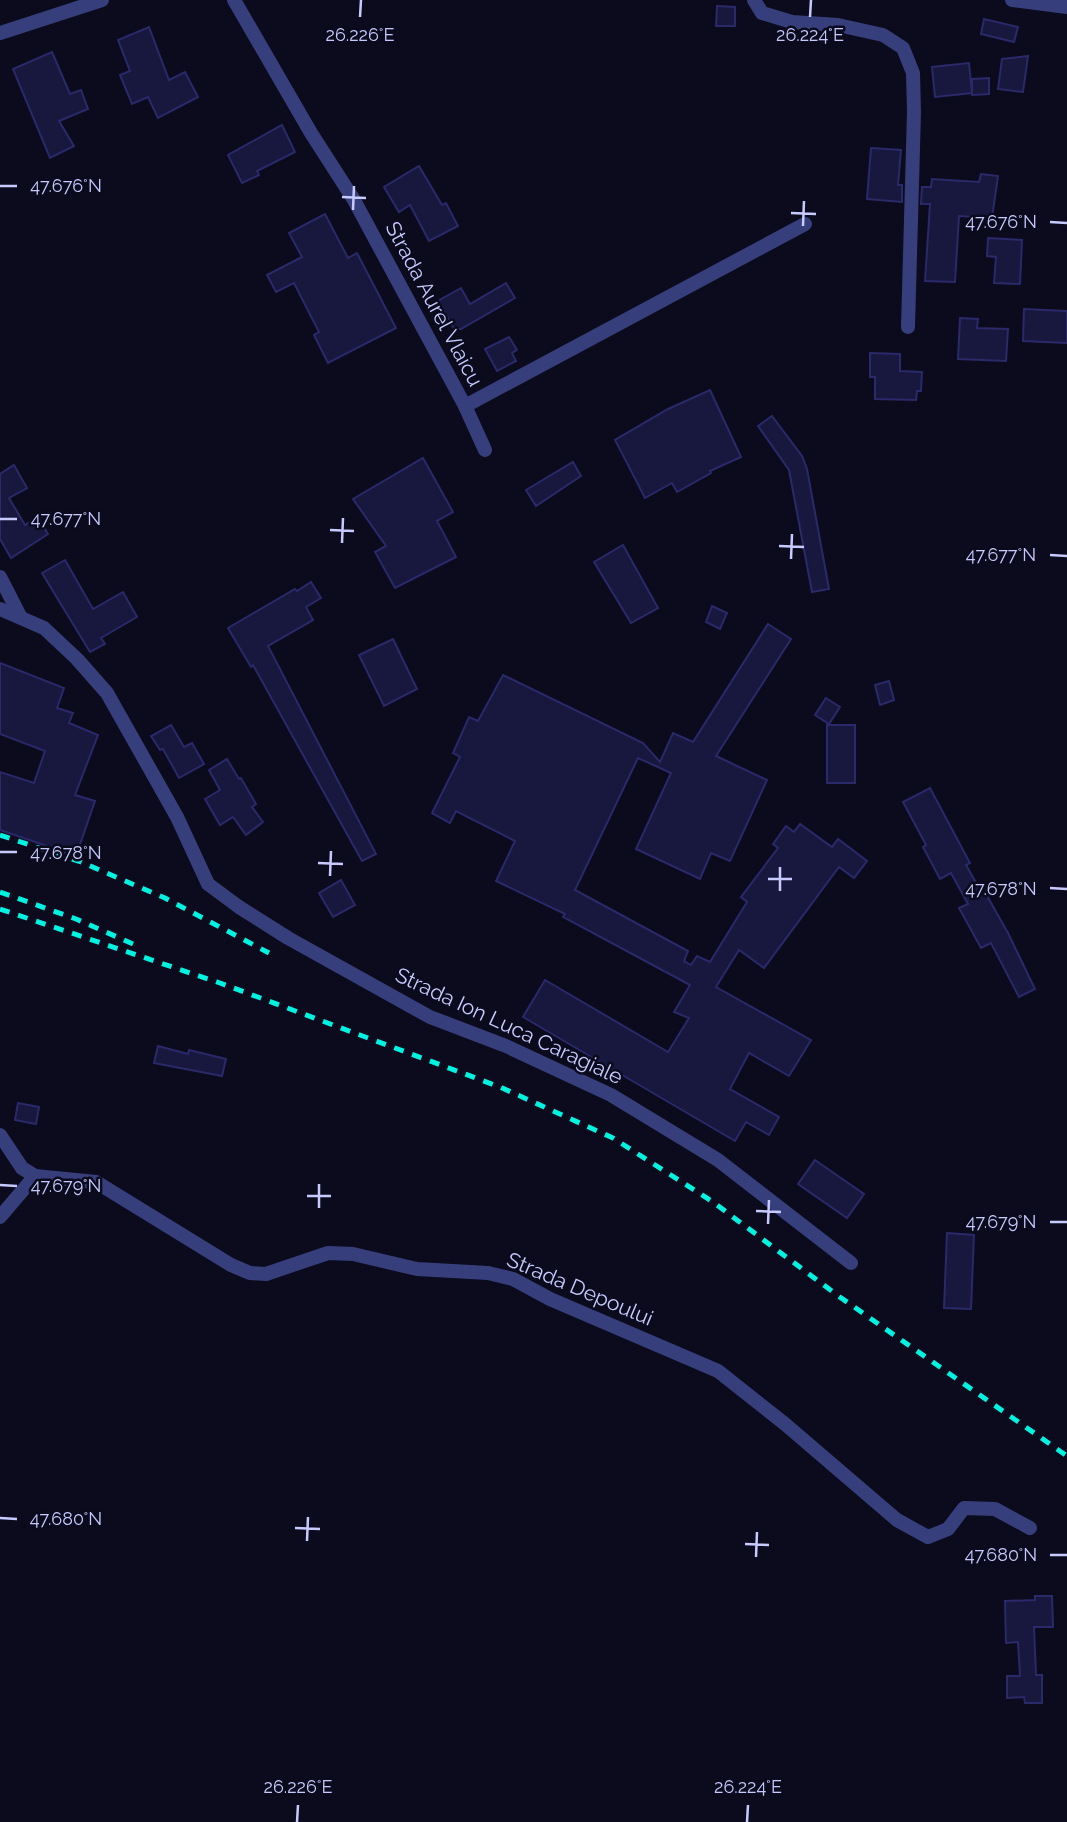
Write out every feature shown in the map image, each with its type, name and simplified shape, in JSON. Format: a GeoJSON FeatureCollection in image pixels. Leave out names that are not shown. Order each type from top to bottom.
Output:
{"type":"FeatureCollection","features":[{"type":"Feature","properties":{"kind":"street"},"geometry":{"type":"LineString","coordinates":[[0,33],[102,0]]}},
{"type":"Feature","properties":{"kind":"street","name":"Strada Aurel Vlaicu"},"geometry":{"type":"LineString","coordinates":[[234,0],[311,133],[354,200],[465,406],[485,450]]}},
{"type":"Feature","properties":{"kind":"street"},"geometry":{"type":"LineString","coordinates":[[754,0],[762,13],[792,22],[838,25],[883,35],[903,48],[913,73],[914,112],[908,327]]}},
{"type":"Feature","properties":{"kind":"street"},"geometry":{"type":"LineString","coordinates":[[1012,0],[1067,7]]}},
{"type":"Feature","properties":{"kind":"street"},"geometry":{"type":"LineString","coordinates":[[465,406],[805,224]]}},
{"type":"Feature","properties":{"kind":"street"},"geometry":{"type":"LineString","coordinates":[[0,577],[20,616]]}},
{"type":"Feature","properties":{"kind":"street","name":"Strada Ion Luca Caragiale"},"geometry":{"type":"LineString","coordinates":[[0,609],[44,628],[107,693],[177,817],[208,884],[288,938],[430,1017],[506,1046],[611,1095],[718,1160],[851,1263]]}},
{"type":"Feature","properties":{"kind":"street"},"geometry":{"type":"LineString","coordinates":[[0,1135],[22,1168],[35,1176],[0,1217]]}},
{"type":"Feature","properties":{"kind":"street","name":"Strada Depoului"},"geometry":{"type":"LineString","coordinates":[[35,1176],[96,1182],[231,1265],[250,1273],[266,1274],[328,1253],[353,1254],[417,1269],[488,1273],[513,1279],[550,1299],[718,1371],[785,1423],[897,1520],[928,1537],[948,1529],[964,1508],[995,1510],[1031,1528]]}},
{"type":"Feature","properties":{"kind":"building"},"geometry":{"type":"Polygon","coordinates":[[[717,6],[735,7],[735,26],[716,26],[717,6]]]}},
{"type":"Feature","properties":{"kind":"building"},"geometry":{"type":"Polygon","coordinates":[[[984,19],[1018,27],[1014,42],[981,34],[984,19]]]}},
{"type":"Feature","properties":{"kind":"building"},"geometry":{"type":"Polygon","coordinates":[[[149,27],[169,80],[185,72],[198,97],[158,118],[148,97],[132,104],[120,75],[130,71],[118,40],[149,27]]]}},
{"type":"Feature","properties":{"kind":"building"},"geometry":{"type":"Polygon","coordinates":[[[52,52],[70,94],[81,90],[88,109],[59,121],[74,146],[50,158],[13,69],[52,52]]]}},
{"type":"Feature","properties":{"kind":"building"},"geometry":{"type":"Polygon","coordinates":[[[1028,56],[1023,92],[998,89],[1002,59],[1028,56]]]}},
{"type":"Feature","properties":{"kind":"building"},"geometry":{"type":"Polygon","coordinates":[[[969,63],[972,93],[935,97],[932,67],[969,63]]]}},
{"type":"Feature","properties":{"kind":"building"},"geometry":{"type":"Polygon","coordinates":[[[989,78],[989,94],[972,95],[972,79],[989,78]]]}},
{"type":"Feature","properties":{"kind":"building"},"geometry":{"type":"Polygon","coordinates":[[[282,125],[295,152],[257,171],[259,175],[242,183],[228,155],[282,125]]]}},
{"type":"Feature","properties":{"kind":"building"},"geometry":{"type":"Polygon","coordinates":[[[871,148],[901,150],[898,185],[902,185],[902,202],[867,199],[871,148]]]}},
{"type":"Feature","properties":{"kind":"building"},"geometry":{"type":"Polygon","coordinates":[[[419,166],[442,205],[446,203],[458,226],[429,241],[410,205],[399,212],[384,187],[419,166]]]}},
{"type":"Feature","properties":{"kind":"building"},"geometry":{"type":"Polygon","coordinates":[[[981,174],[998,176],[992,218],[959,216],[955,282],[925,281],[930,204],[921,204],[922,187],[931,187],[932,179],[979,182],[981,174]]]}},
{"type":"Feature","properties":{"kind":"building"},"geometry":{"type":"Polygon","coordinates":[[[325,214],[348,258],[357,253],[396,328],[328,363],[314,335],[319,332],[294,283],[276,292],[267,275],[302,257],[289,233],[325,214]]]}},
{"type":"Feature","properties":{"kind":"building"},"geometry":{"type":"Polygon","coordinates":[[[988,238],[1022,240],[1020,284],[994,283],[996,257],[987,256],[988,238]]]}},
{"type":"Feature","properties":{"kind":"building"},"geometry":{"type":"Polygon","coordinates":[[[506,283],[515,298],[461,329],[454,329],[438,301],[461,288],[470,304],[506,283]]]}},
{"type":"Feature","properties":{"kind":"building"},"geometry":{"type":"Polygon","coordinates":[[[1024,309],[1067,311],[1067,343],[1023,341],[1024,309]]]}},
{"type":"Feature","properties":{"kind":"building"},"geometry":{"type":"Polygon","coordinates":[[[960,318],[978,319],[977,328],[1008,329],[1006,361],[958,359],[960,318]]]}},
{"type":"Feature","properties":{"kind":"building"},"geometry":{"type":"Polygon","coordinates":[[[509,337],[517,350],[512,353],[516,361],[497,371],[485,349],[509,337]]]}},
{"type":"Feature","properties":{"kind":"building"},"geometry":{"type":"Polygon","coordinates":[[[870,353],[900,354],[900,371],[922,372],[921,391],[917,391],[916,400],[875,399],[875,377],[870,377],[870,353]]]}},
{"type":"Feature","properties":{"kind":"building"},"geometry":{"type":"Polygon","coordinates":[[[710,390],[741,457],[710,471],[711,473],[677,492],[672,483],[645,498],[615,440],[668,409],[710,390]]]}},
{"type":"Feature","properties":{"kind":"building"},"geometry":{"type":"Polygon","coordinates":[[[772,416],[802,456],[807,469],[829,589],[812,592],[789,470],[758,426],[772,416]]]}},
{"type":"Feature","properties":{"kind":"building"},"geometry":{"type":"Polygon","coordinates":[[[423,458],[453,512],[437,521],[456,557],[395,588],[375,552],[386,546],[353,499],[423,458]]]}},
{"type":"Feature","properties":{"kind":"building"},"geometry":{"type":"Polygon","coordinates":[[[573,462],[581,476],[536,506],[526,490],[573,462]]]}},
{"type":"Feature","properties":{"kind":"building"},"geometry":{"type":"Polygon","coordinates":[[[14,465],[27,488],[9,498],[25,525],[38,517],[48,534],[11,558],[0,539],[0,474],[14,465]]]}},
{"type":"Feature","properties":{"kind":"building"},"geometry":{"type":"Polygon","coordinates":[[[623,545],[658,608],[631,623],[594,562],[623,545]]]}},
{"type":"Feature","properties":{"kind":"building"},"geometry":{"type":"Polygon","coordinates":[[[65,560],[93,609],[123,592],[137,617],[101,638],[105,644],[90,652],[42,573],[65,560]]]}},
{"type":"Feature","properties":{"kind":"building"},"geometry":{"type":"Polygon","coordinates":[[[311,582],[321,598],[306,607],[313,620],[268,646],[376,854],[362,861],[253,665],[251,667],[228,628],[311,582]]]}},
{"type":"Feature","properties":{"kind":"building"},"geometry":{"type":"Polygon","coordinates":[[[712,606],[727,613],[720,629],[706,622],[712,606]]]}},
{"type":"Feature","properties":{"kind":"building"},"geometry":{"type":"Polygon","coordinates":[[[768,624],[791,639],[716,756],[767,780],[730,861],[711,853],[700,879],[636,849],[671,773],[638,758],[575,890],[688,951],[684,961],[691,965],[697,956],[710,962],[747,902],[741,897],[778,848],[773,844],[786,826],[794,832],[800,824],[832,847],[838,839],[867,861],[854,878],[839,867],[764,968],[739,950],[716,987],[811,1040],[789,1076],[749,1053],[730,1089],[779,1117],[769,1135],[746,1122],[735,1141],[523,1017],[545,980],[668,1052],[689,1018],[674,1012],[690,985],[563,917],[565,914],[496,881],[515,841],[456,811],[450,823],[432,813],[460,757],[453,753],[469,717],[478,721],[503,675],[643,743],[660,762],[673,733],[693,742],[768,624]]]}},
{"type":"Feature","properties":{"kind":"building"},"geometry":{"type":"Polygon","coordinates":[[[393,639],[417,689],[384,706],[359,655],[393,639]]]}},
{"type":"Feature","properties":{"kind":"building"},"geometry":{"type":"Polygon","coordinates":[[[0,663],[64,688],[57,708],[73,713],[69,723],[98,735],[75,795],[95,801],[76,856],[0,830],[0,772],[34,783],[45,751],[0,734],[0,663]]]}},
{"type":"Feature","properties":{"kind":"building"},"geometry":{"type":"Polygon","coordinates":[[[889,681],[894,700],[880,705],[875,685],[889,681]]]}},
{"type":"Feature","properties":{"kind":"building"},"geometry":{"type":"Polygon","coordinates":[[[826,698],[840,707],[829,724],[815,715],[826,698]]]}},
{"type":"Feature","properties":{"kind":"building"},"geometry":{"type":"Polygon","coordinates":[[[171,725],[184,747],[192,743],[204,764],[179,778],[163,749],[160,750],[151,736],[171,725]]]}},
{"type":"Feature","properties":{"kind":"building"},"geometry":{"type":"Polygon","coordinates":[[[827,725],[855,725],[855,783],[827,783],[827,725]]]}},
{"type":"Feature","properties":{"kind":"building"},"geometry":{"type":"Polygon","coordinates":[[[227,759],[256,804],[252,807],[263,822],[246,835],[233,817],[220,825],[205,799],[220,790],[209,770],[227,759]]]}},
{"type":"Feature","properties":{"kind":"building"},"geometry":{"type":"Polygon","coordinates":[[[930,788],[970,863],[966,865],[1008,933],[1035,989],[1019,997],[991,943],[981,948],[959,908],[968,904],[951,873],[940,879],[923,847],[926,845],[903,802],[930,788]]]}},
{"type":"Feature","properties":{"kind":"building"},"geometry":{"type":"Polygon","coordinates":[[[341,880],[355,905],[333,917],[319,893],[341,880]]]}},
{"type":"Feature","properties":{"kind":"building"},"geometry":{"type":"Polygon","coordinates":[[[158,1046],[188,1054],[189,1050],[226,1059],[222,1076],[154,1063],[158,1046]]]}},
{"type":"Feature","properties":{"kind":"building"},"geometry":{"type":"Polygon","coordinates":[[[18,1103],[39,1107],[36,1124],[15,1120],[18,1103]]]}},
{"type":"Feature","properties":{"kind":"building"},"geometry":{"type":"Polygon","coordinates":[[[815,1160],[864,1194],[847,1218],[798,1184],[815,1160]]]}},
{"type":"Feature","properties":{"kind":"building"},"geometry":{"type":"Polygon","coordinates":[[[947,1233],[974,1235],[971,1309],[944,1308],[947,1233]]]}},
{"type":"Feature","properties":{"kind":"building"},"geometry":{"type":"Polygon","coordinates":[[[1035,1596],[1052,1596],[1053,1627],[1034,1627],[1036,1675],[1042,1675],[1042,1703],[1025,1703],[1024,1697],[1007,1698],[1007,1676],[1020,1676],[1018,1642],[1006,1643],[1005,1601],[1035,1600],[1035,1596]]]}},
{"type":"Feature","properties":{"kind":"railway"},"geometry":{"type":"LineString","coordinates":[[0,835],[81,862],[165,898],[269,953]]}},
{"type":"Feature","properties":{"kind":"railway"},"geometry":{"type":"LineString","coordinates":[[0,892],[76,919],[133,944]]}},
{"type":"Feature","properties":{"kind":"railway"},"geometry":{"type":"LineString","coordinates":[[0,909],[220,983],[500,1087],[613,1138],[713,1202],[837,1295],[1067,1456]]}}]}
